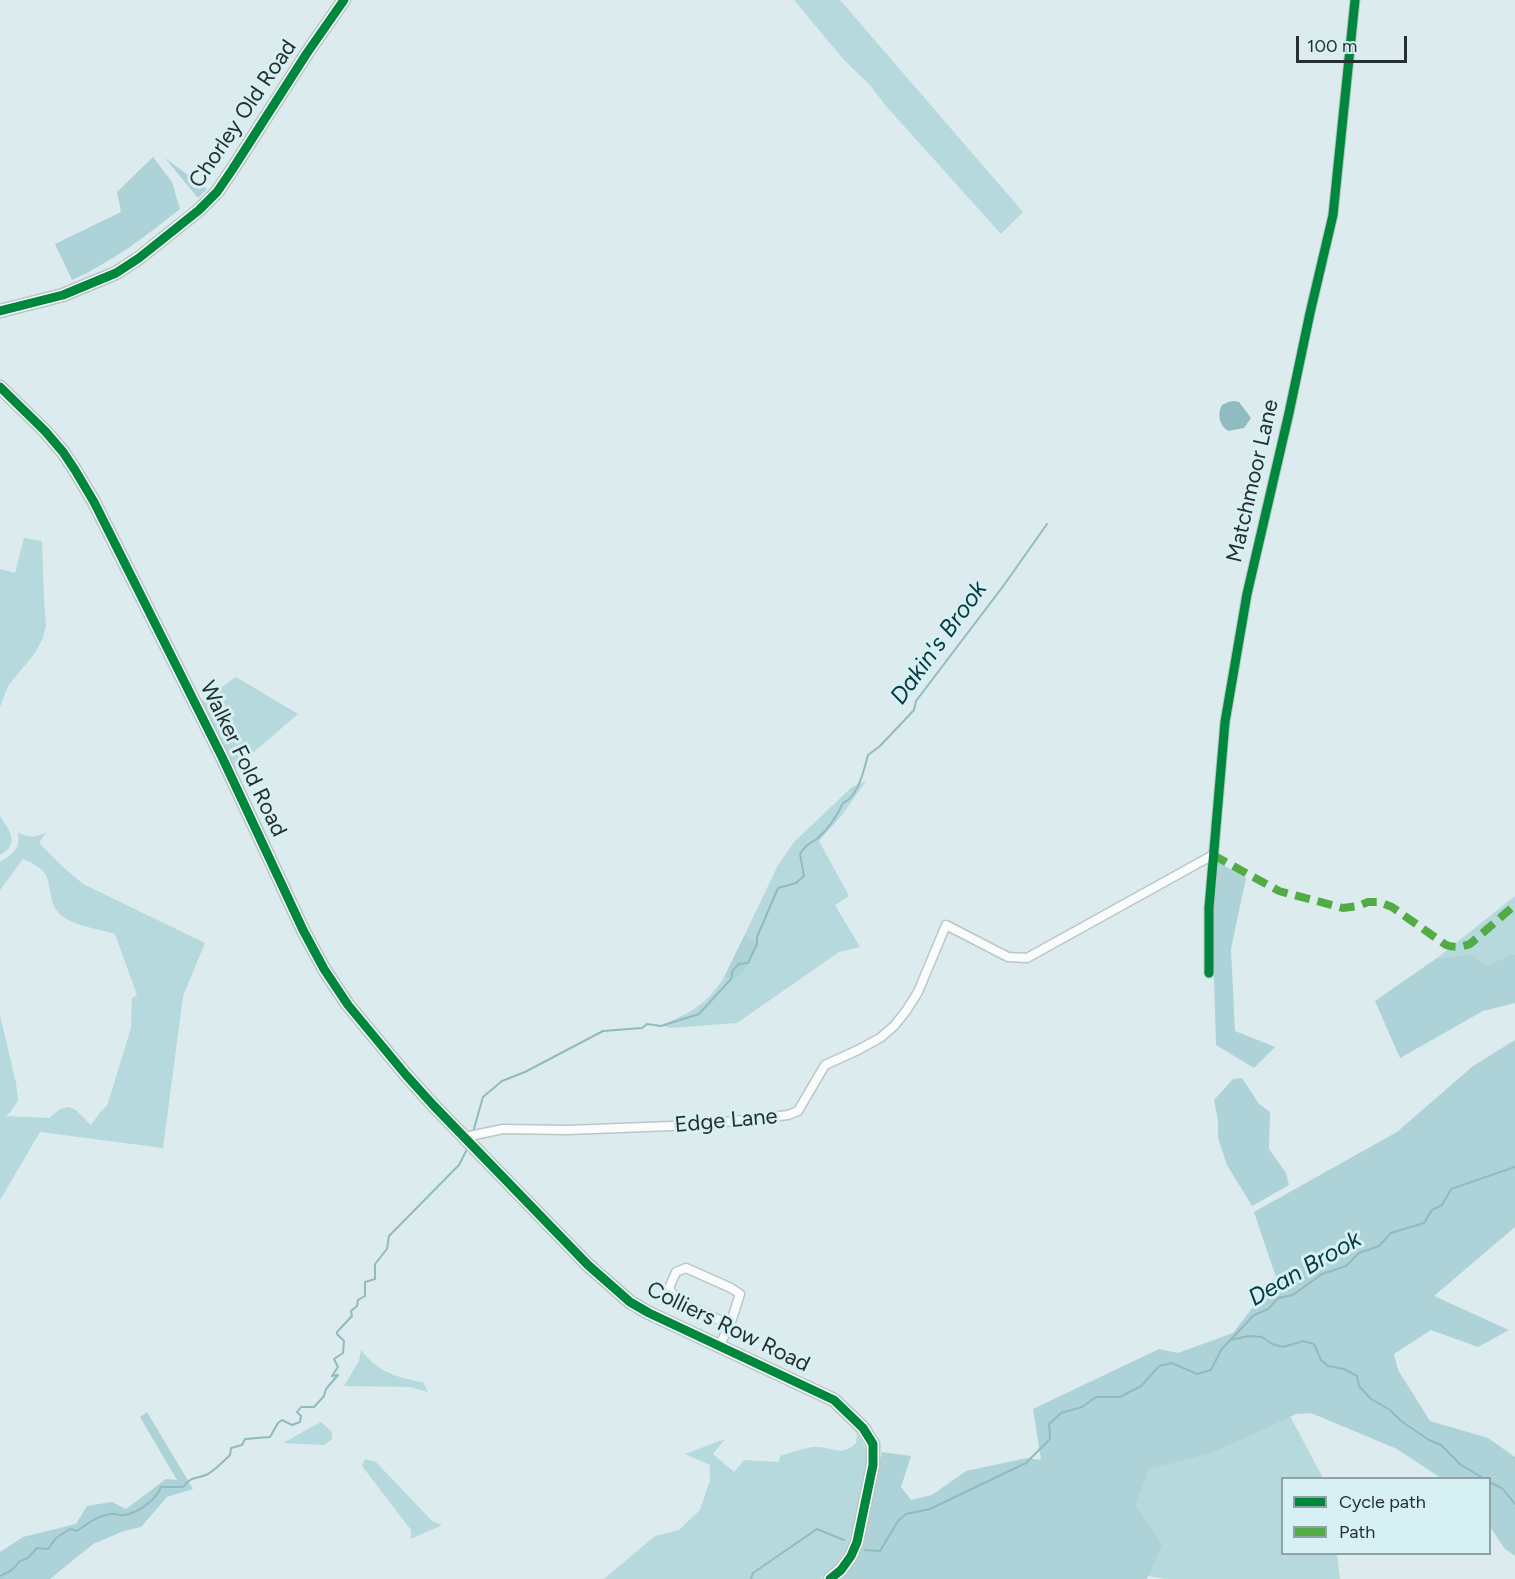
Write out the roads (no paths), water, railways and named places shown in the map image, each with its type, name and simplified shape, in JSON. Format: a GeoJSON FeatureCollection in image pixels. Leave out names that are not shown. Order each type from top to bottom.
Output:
{"type":"FeatureCollection","features":[{"type":"Feature","properties":{"kind":"street","name":"Chorley Old Road"},"geometry":{"type":"LineString","coordinates":[[0,311],[63,295],[116,273],[139,258],[199,210],[217,192],[344,0]]}},
{"type":"Feature","properties":{"kind":"street","name":"Matchmoor Lane"},"geometry":{"type":"LineString","coordinates":[[1209,973],[1209,908],[1225,722],[1247,594],[1290,413],[1333,215],[1354,0]]}},
{"type":"Feature","properties":{"kind":"street","name":"Walker Fold Road"},"geometry":{"type":"LineString","coordinates":[[0,387],[51,438],[75,470],[89,494],[222,757],[303,930],[324,969],[348,1005],[378,1042],[434,1106],[465,1137]]}},
{"type":"Feature","properties":{"kind":"street","name":"Edge Lane"},"geometry":{"type":"LineString","coordinates":[[465,1137],[503,1129],[567,1130],[698,1125],[788,1115],[798,1111],[825,1065],[880,1038],[894,1026],[918,992],[946,925],[1008,957],[1026,958],[1213,855]]}},
{"type":"Feature","properties":{"kind":"street","name":"Colliers Row Road"},"geometry":{"type":"LineString","coordinates":[[465,1137],[588,1265],[630,1302],[834,1400],[863,1428],[873,1444],[873,1465],[857,1542],[841,1570],[830,1579]]}},
{"type":"Feature","properties":{"kind":"street"},"geometry":{"type":"LineString","coordinates":[[719,1346],[730,1325],[740,1294],[686,1268],[676,1272],[669,1288],[676,1300],[730,1325]]}},
{"type":"Feature","properties":{"kind":"waterway","name":"Dakin's Brook"},"geometry":{"type":"LineString","coordinates":[[473,1132],[483,1097],[502,1081],[525,1072],[603,1031],[642,1028],[647,1024],[661,1026],[699,1014],[731,979],[733,970],[739,964],[748,963],[778,888],[796,883],[804,876],[800,854],[802,850],[826,830],[843,803],[853,795],[860,782],[868,755],[880,746],[914,710],[916,701],[1047,524]]}},
{"type":"Feature","properties":{"kind":"waterway","name":"Dakin's Brook"},"geometry":{"type":"LineString","coordinates":[[0,1576],[12,1570],[20,1561],[28,1558],[37,1548],[48,1549],[56,1538],[70,1529],[77,1531],[105,1515],[135,1512],[151,1501],[161,1487],[183,1487],[192,1479],[208,1474],[230,1455],[231,1448],[242,1445],[245,1439],[270,1437],[282,1420],[292,1425],[300,1422],[301,1416],[297,1412],[301,1407],[314,1407],[338,1375],[332,1376],[338,1367],[334,1359],[343,1353],[344,1341],[337,1332],[352,1316],[351,1311],[357,1306],[358,1300],[365,1296],[365,1282],[375,1279],[375,1264],[387,1249],[389,1236],[459,1165],[467,1149]]}},
{"type":"Feature","properties":{"kind":"waterway","name":"Dean Brook"},"geometry":{"type":"LineString","coordinates":[[865,1550],[880,1551],[898,1521],[906,1514],[930,1509],[1026,1463],[1050,1439],[1049,1424],[1061,1413],[1082,1407],[1096,1397],[1120,1397],[1141,1386],[1159,1366],[1172,1363],[1197,1374],[1211,1370],[1221,1350],[1254,1315],[1268,1309],[1278,1298],[1293,1295],[1322,1274],[1346,1266],[1359,1253],[1379,1246],[1391,1233],[1424,1223],[1432,1210],[1442,1205],[1451,1189],[1515,1167]]}},
{"type":"Feature","properties":{"kind":"waterway"},"geometry":{"type":"LineString","coordinates":[[1231,1340],[1248,1336],[1262,1337],[1272,1344],[1283,1347],[1303,1341],[1314,1344],[1321,1360],[1328,1366],[1344,1369],[1357,1376],[1359,1386],[1371,1399],[1390,1410],[1401,1421],[1429,1440],[1441,1445],[1461,1465],[1481,1477]]}},
{"type":"Feature","properties":{"kind":"waterway"},"geometry":{"type":"LineString","coordinates":[[1491,1483],[1503,1489],[1515,1504]]}},
{"type":"Feature","properties":{"kind":"waterway","name":"Dean Brook"},"geometry":{"type":"LineString","coordinates":[[751,1579],[753,1573],[817,1529],[844,1540]]}}]}
